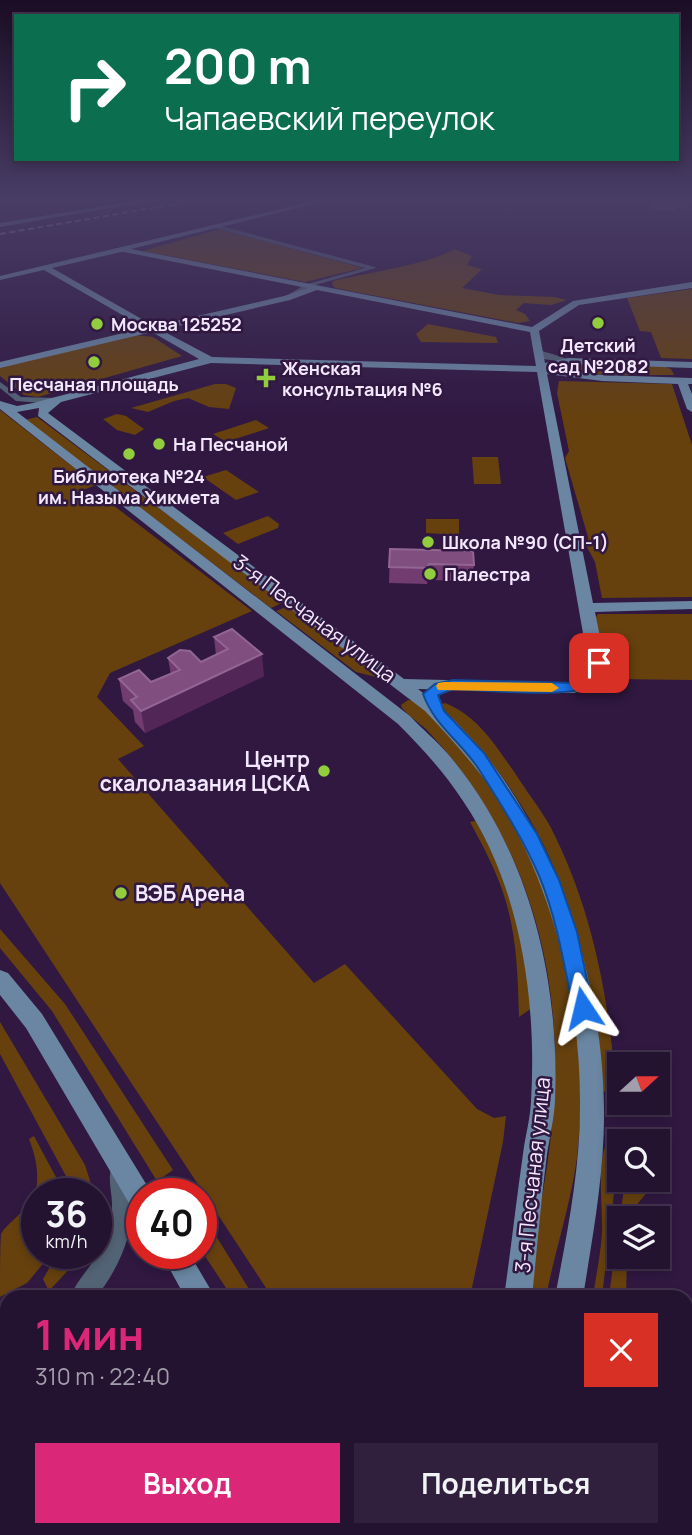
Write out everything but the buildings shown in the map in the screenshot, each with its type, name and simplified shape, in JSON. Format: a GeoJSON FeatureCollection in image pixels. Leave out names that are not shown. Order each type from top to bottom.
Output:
{"type":"FeatureCollection","features":[{"type":"Feature","properties":{"kind":"street"},"geometry":{"type":"LineString","coordinates":[[8,273],[12,275]]}},
{"type":"Feature","properties":{"kind":"street"},"geometry":{"type":"LineString","coordinates":[[0,278],[23,273]]}},
{"type":"Feature","properties":{"kind":"street"},"geometry":{"type":"LineString","coordinates":[[54,273],[195,354],[211,360]]}},
{"type":"Feature","properties":{"kind":"street"},"geometry":{"type":"LineString","coordinates":[[238,273],[534,330],[581,302],[692,285]]}},
{"type":"Feature","properties":{"kind":"street"},"geometry":{"type":"LineString","coordinates":[[287,298],[311,287],[358,273]]}},
{"type":"Feature","properties":{"kind":"street"},"geometry":{"type":"LineString","coordinates":[[0,365],[287,298],[336,291]]}},
{"type":"Feature","properties":{"kind":"street"},"geometry":{"type":"LineString","coordinates":[[352,678],[386,685],[574,688],[587,684],[599,672],[534,330]]}},
{"type":"Feature","properties":{"kind":"street"},"geometry":{"type":"LineString","coordinates":[[540,352],[568,361],[692,365]]}},
{"type":"Feature","properties":{"kind":"street"},"geometry":{"type":"LineString","coordinates":[[182,365],[194,359],[195,354]]}},
{"type":"Feature","properties":{"kind":"street"},"geometry":{"type":"LineString","coordinates":[[1,405],[20,409],[182,365],[211,360],[543,368],[602,378],[687,381],[692,409]]}},
{"type":"Feature","properties":{"kind":"street"},"geometry":{"type":"LineString","coordinates":[[543,368],[568,361]]}},
{"type":"Feature","properties":{"kind":"street"},"geometry":{"type":"LineString","coordinates":[[666,364],[676,368],[680,377],[669,380]]}},
{"type":"Feature","properties":{"kind":"street"},"geometry":{"type":"LineString","coordinates":[[0,384],[25,401],[56,401]]}},
{"type":"Feature","properties":{"kind":"street","name":"3-я Песчаная улица"},"geometry":{"type":"LineString","coordinates":[[56,401],[44,408],[42,414],[404,684],[437,713],[478,756],[528,834],[550,880],[567,932],[580,988],[592,1115],[585,1209],[570,1290]]}},
{"type":"Feature","properties":{"kind":"street","name":"3-я Песчаная улица"},"geometry":{"type":"LineString","coordinates":[[1,405],[396,713],[433,749],[473,801],[505,862],[531,938],[540,988],[543,1099],[519,1290]]}},
{"type":"Feature","properties":{"kind":"street"},"geometry":{"type":"LineString","coordinates":[[588,608],[692,605]]}},
{"type":"Feature","properties":{"kind":"street"},"geometry":{"type":"LineString","coordinates":[[396,713],[395,693],[404,684]]}},
{"type":"Feature","properties":{"kind":"street"},"geometry":{"type":"LineString","coordinates":[[437,713],[430,694],[440,687],[453,684]]}},
{"type":"Feature","properties":{"kind":"street"},"geometry":{"type":"LineString","coordinates":[[0,979],[34,1021],[128,1178]]}},
{"type":"Feature","properties":{"kind":"street"},"geometry":{"type":"LineString","coordinates":[[88,1290],[111,1254],[120,1227],[123,1203],[116,1159]]}},
{"type":"Feature","properties":{"kind":"street"},"geometry":{"type":"LineString","coordinates":[[184,1269],[197,1290]]}},
{"type":"Feature","properties":{"kind":"shaded area"},"geometry":{"type":"Polygon","coordinates":[[[256,273],[344,273],[305,282],[256,273]]]}},
{"type":"Feature","properties":{"kind":"shaded area"},"geometry":{"type":"Polygon","coordinates":[[[374,273],[478,273],[462,288],[499,295],[567,300],[551,305],[524,303],[516,310],[525,314],[530,321],[518,323],[335,288],[333,281],[374,273]]]}},
{"type":"Feature","properties":{"kind":"shaded area"},"geometry":{"type":"Polygon","coordinates":[[[692,289],[692,359],[661,358],[651,332],[640,331],[627,298],[692,289]]]}},
{"type":"Feature","properties":{"kind":"shaded area"},"geometry":{"type":"Polygon","coordinates":[[[428,324],[496,337],[498,343],[421,342],[416,334],[428,324]]]}},
{"type":"Feature","properties":{"kind":"shaded area"},"geometry":{"type":"Polygon","coordinates":[[[135,335],[153,337],[182,356],[38,397],[24,395],[0,376],[0,366],[135,335]]]}},
{"type":"Feature","properties":{"kind":"shaded area"},"geometry":{"type":"Polygon","coordinates":[[[572,364],[666,367],[671,369],[674,375],[605,375],[574,371],[572,364]]]}},
{"type":"Feature","properties":{"kind":"shaded area"},"geometry":{"type":"Polygon","coordinates":[[[559,381],[672,384],[692,445],[692,597],[602,598],[595,562],[587,547],[588,537],[565,458],[569,451],[557,393],[559,381]]]}},
{"type":"Feature","properties":{"kind":"shaded area"},"geometry":{"type":"Polygon","coordinates":[[[215,384],[236,388],[229,409],[209,407],[188,398],[148,412],[131,408],[215,384]]]}},
{"type":"Feature","properties":{"kind":"shaded area","name":"ВЭБ Арена"},"geometry":{"type":"Polygon","coordinates":[[[0,410],[96,485],[75,493],[105,499],[252,611],[110,673],[97,697],[144,746],[118,759],[314,983],[345,964],[477,1109],[494,1118],[506,1116],[503,1142],[471,1290],[267,1290],[217,1213],[217,1178],[194,1178],[0,883],[0,410]]]}},
{"type":"Feature","properties":{"kind":"shaded area"},"geometry":{"type":"Polygon","coordinates":[[[117,414],[126,416],[144,429],[135,435],[117,430],[103,419],[117,414]]]}},
{"type":"Feature","properties":{"kind":"shaded area"},"geometry":{"type":"Polygon","coordinates":[[[37,417],[112,473],[100,477],[25,420],[37,417]]]}},
{"type":"Feature","properties":{"kind":"shaded area"},"geometry":{"type":"Polygon","coordinates":[[[256,420],[269,428],[226,442],[213,434],[256,420]]]}},
{"type":"Feature","properties":{"kind":"shaded area"},"geometry":{"type":"Polygon","coordinates":[[[472,457],[498,457],[501,484],[474,484],[472,457]]]}},
{"type":"Feature","properties":{"kind":"shaded area"},"geometry":{"type":"Polygon","coordinates":[[[226,470],[259,492],[236,500],[203,477],[226,470]]]}},
{"type":"Feature","properties":{"kind":"shaded area"},"geometry":{"type":"Polygon","coordinates":[[[121,480],[284,602],[271,608],[109,484],[121,480]]]}},
{"type":"Feature","properties":{"kind":"shaded area"},"geometry":{"type":"Polygon","coordinates":[[[268,516],[279,524],[278,528],[238,544],[223,533],[268,516]]]}},
{"type":"Feature","properties":{"kind":"shaded area"},"geometry":{"type":"Polygon","coordinates":[[[426,519],[459,519],[459,535],[426,533],[426,519]]]}},
{"type":"Feature","properties":{"kind":"shaded area"},"geometry":{"type":"Polygon","coordinates":[[[289,606],[388,680],[356,672],[276,611],[289,606]]]}},
{"type":"Feature","properties":{"kind":"shaded area"},"geometry":{"type":"Polygon","coordinates":[[[598,614],[692,614],[692,680],[613,679],[612,675],[600,673],[594,620],[598,614]]]}},
{"type":"Feature","properties":{"kind":"shaded area"},"geometry":{"type":"Polygon","coordinates":[[[408,700],[416,702],[432,714],[498,800],[524,846],[545,895],[561,946],[579,1052],[580,1105],[574,1175],[548,1290],[526,1290],[546,1175],[554,1101],[553,1013],[538,929],[509,849],[488,811],[450,756],[401,705],[408,700]]]}},
{"type":"Feature","properties":{"kind":"shaded area"},"geometry":{"type":"Polygon","coordinates":[[[445,703],[467,715],[493,742],[546,819],[566,859],[589,927],[605,997],[612,1052],[607,1052],[607,1094],[603,1090],[580,952],[555,869],[524,809],[505,781],[462,728],[439,705],[445,703]]]}},
{"type":"Feature","properties":{"kind":"shaded area"},"geometry":{"type":"Polygon","coordinates":[[[476,821],[498,864],[523,939],[532,1008],[519,1017],[516,959],[510,916],[495,871],[470,822],[476,821]]]}},
{"type":"Feature","properties":{"kind":"shaded area"},"geometry":{"type":"Polygon","coordinates":[[[0,929],[65,1004],[173,1170],[161,1178],[155,1178],[52,1011],[0,948],[0,929]]]}},
{"type":"Feature","properties":{"kind":"shaded area"},"geometry":{"type":"Polygon","coordinates":[[[0,1022],[85,1165],[89,1178],[66,1178],[0,1054],[0,1022]]]}},
{"type":"Feature","properties":{"kind":"shaded area"},"geometry":{"type":"Polygon","coordinates":[[[34,1136],[56,1178],[37,1178],[29,1139],[34,1136]]]}},
{"type":"Feature","properties":{"kind":"shaded area"},"geometry":{"type":"Polygon","coordinates":[[[606,1144],[607,1192],[614,1192],[612,1206],[607,1206],[607,1254],[603,1290],[594,1290],[601,1240],[601,1167],[606,1144]]]}},
{"type":"Feature","properties":{"kind":"shaded area"},"geometry":{"type":"Polygon","coordinates":[[[623,1192],[647,1192],[636,1206],[622,1206],[623,1192]]]}},
{"type":"Feature","properties":{"kind":"shaded area"},"geometry":{"type":"Polygon","coordinates":[[[21,1213],[21,1269],[39,1269],[27,1283],[14,1290],[0,1290],[1,1234],[21,1213]]]}},
{"type":"Feature","properties":{"kind":"shaded area"},"geometry":{"type":"Polygon","coordinates":[[[217,1238],[250,1290],[227,1290],[214,1269],[217,1269],[217,1238]]]}},
{"type":"Feature","properties":{"kind":"shaded area"},"geometry":{"type":"Polygon","coordinates":[[[49,1269],[69,1269],[50,1290],[43,1279],[49,1269]]]}},
{"type":"Feature","properties":{"kind":"shaded area"},"geometry":{"type":"Polygon","coordinates":[[[613,1269],[627,1269],[626,1290],[610,1290],[613,1269]]]}},
{"type":"Feature","properties":{"kind":"slow traffic"},"geometry":{"type":"LineString","coordinates":[[444,686],[453,684],[552,688]]}},
{"type":"Feature","properties":{"kind":"place","name":"Детский сад №2082"},"geometry":{"type":"Point","coordinates":[598,323]}},
{"type":"Feature","properties":{"kind":"place","name":"Москва 125252"},"geometry":{"type":"Point","coordinates":[97,324]}},
{"type":"Feature","properties":{"kind":"place","name":"Песчаная площадь"},"geometry":{"type":"Point","coordinates":[94,362]}},
{"type":"Feature","properties":{"kind":"place","name":"Женская консультация №6"},"geometry":{"type":"Point","coordinates":[266,378]}},
{"type":"Feature","properties":{"kind":"place","name":"На Песчаной"},"geometry":{"type":"Point","coordinates":[159,444]}},
{"type":"Feature","properties":{"kind":"place","name":"Библиотека №24 им. Назыма Хикмета"},"geometry":{"type":"Point","coordinates":[129,454]}},
{"type":"Feature","properties":{"kind":"place","name":"Школа №90 (СП-1)"},"geometry":{"type":"Point","coordinates":[428,542]}},
{"type":"Feature","properties":{"kind":"place","name":"Палестра"},"geometry":{"type":"Point","coordinates":[430,574]}},
{"type":"Feature","properties":{"kind":"place","name":"Центр скалолазания ЦСКА"},"geometry":{"type":"Point","coordinates":[324,771]}},
{"type":"Feature","properties":{"kind":"place","name":"ВЭБ Арена"},"geometry":{"type":"Point","coordinates":[121,893]}},
{"type":"Feature","properties":{"kind":"route"},"geometry":{"type":"LineString","coordinates":[[583,1008],[567,932],[550,880],[528,834],[478,756],[437,713],[430,694],[440,687],[453,684],[574,688],[595,679],[599,672],[599,663]]}}]}
